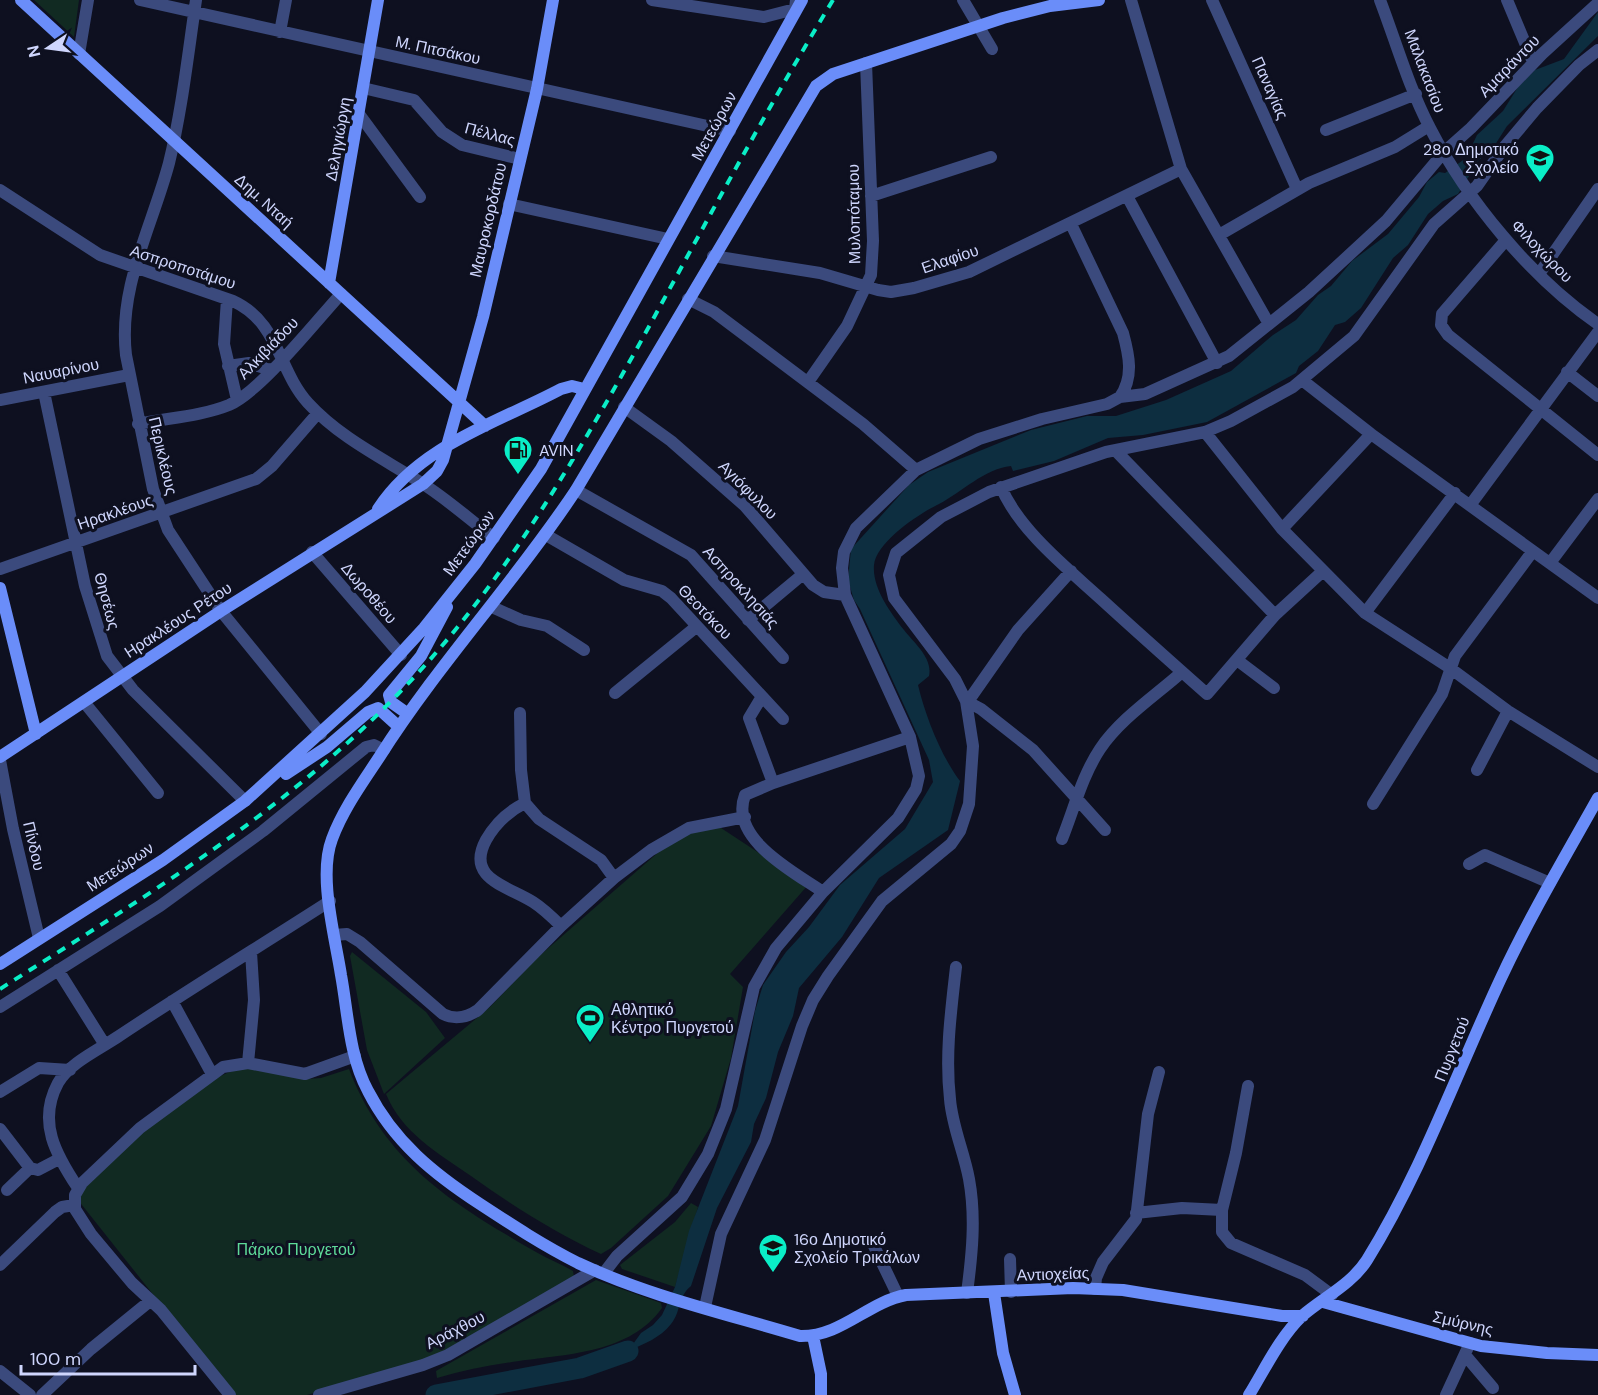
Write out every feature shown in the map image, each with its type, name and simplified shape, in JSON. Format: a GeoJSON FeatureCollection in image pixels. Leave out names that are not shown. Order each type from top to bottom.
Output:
{"type":"FeatureCollection","features":[{"type":"Feature","properties":{"kind":"street","name":"Δημ. Νταή"},"geometry":{"type":"LineString","coordinates":[[21,0],[485,426]]}},
{"type":"Feature","properties":{"kind":"street"},"geometry":{"type":"LineString","coordinates":[[79,54],[88,0]]}},
{"type":"Feature","properties":{"kind":"street","name":"Μ. Πιτσάκου"},"geometry":{"type":"LineString","coordinates":[[140,0],[195,6],[280,32],[730,132]]}},
{"type":"Feature","properties":{"kind":"street"},"geometry":{"type":"LineString","coordinates":[[280,32],[286,0]]}},
{"type":"Feature","properties":{"kind":"street","name":"Δεληγιώργη"},"geometry":{"type":"LineString","coordinates":[[329,283],[378,0]]}},
{"type":"Feature","properties":{"kind":"street","name":"Μαυροκορδάτου"},"geometry":{"type":"LineString","coordinates":[[376,512],[423,484],[436,471],[447,445],[537,89],[554,0]]}},
{"type":"Feature","properties":{"kind":"street"},"geometry":{"type":"LineString","coordinates":[[652,0],[764,17],[797,3]]}},
{"type":"Feature","properties":{"kind":"street"},"geometry":{"type":"LineString","coordinates":[[963,0],[992,49]]}},
{"type":"Feature","properties":{"kind":"street"},"geometry":{"type":"LineString","coordinates":[[822,1395],[821,1374],[813,1336],[800,1336],[599,1272],[546,1245],[501,1218],[423,1163],[399,1139],[382,1116],[364,1084],[355,1056],[334,935],[326,871],[332,839],[384,750],[408,714],[546,535],[576,490],[816,86],[828,76],[977,26],[1065,2],[1099,0]]}},
{"type":"Feature","properties":{"kind":"street"},"geometry":{"type":"LineString","coordinates":[[1131,0],[1181,170],[1269,324]]}},
{"type":"Feature","properties":{"kind":"street","name":"Παναγίας"},"geometry":{"type":"LineString","coordinates":[[1212,0],[1297,189]]}},
{"type":"Feature","properties":{"kind":"street","name":"Μαλακασίου"},"geometry":{"type":"LineString","coordinates":[[1380,0],[1429,126],[1443,152],[1472,192]]}},
{"type":"Feature","properties":{"kind":"street"},"geometry":{"type":"LineString","coordinates":[[1507,0],[1533,62]]}},
{"type":"Feature","properties":{"kind":"street","name":"Μετεώρων"},"geometry":{"type":"LineString","coordinates":[[0,964],[195,839],[248,798],[321,734],[401,655],[494,538],[541,469],[668,238],[730,132],[797,3]]}},
{"type":"Feature","properties":{"kind":"street","name":"Αμαράντου"},"geometry":{"type":"LineString","coordinates":[[845,595],[842,568],[850,538],[870,513],[916,470],[1001,430],[1107,404],[1120,397],[1154,391],[1217,363],[1309,292],[1386,221],[1443,152],[1478,120],[1533,62],[1598,3]]}},
{"type":"Feature","properties":{"kind":"street","name":"Περικλέους"},"geometry":{"type":"LineString","coordinates":[[195,6],[164,181],[126,301],[124,324],[129,375],[138,424],[160,514],[221,611],[321,734]]}},
{"type":"Feature","properties":{"kind":"street"},"geometry":{"type":"LineString","coordinates":[[701,1306],[721,1234],[765,1140],[802,1026],[813,1000],[845,950],[882,901],[946,849],[960,831],[969,804],[974,766],[967,700],[955,679],[896,602],[890,584],[890,566],[902,546],[959,506],[1001,487],[1115,450],[1205,432],[1260,406],[1302,380],[1354,336],[1434,224],[1472,192],[1505,146],[1537,108],[1579,65],[1598,50]]}},
{"type":"Feature","properties":{"kind":"street","name":"Μυλοπόταμου"},"geometry":{"type":"LineString","coordinates":[[808,382],[847,326],[867,286],[873,261],[866,63]]}},
{"type":"Feature","properties":{"kind":"street","name":"Πέλλας"},"geometry":{"type":"LineString","coordinates":[[363,88],[414,100],[442,132],[462,146],[520,159]]}},
{"type":"Feature","properties":{"kind":"street"},"geometry":{"type":"LineString","coordinates":[[1326,130],[1416,94]]}},
{"type":"Feature","properties":{"kind":"street"},"geometry":{"type":"LineString","coordinates":[[358,114],[420,197]]}},
{"type":"Feature","properties":{"kind":"street"},"geometry":{"type":"LineString","coordinates":[[1219,236],[1297,189],[1395,147],[1429,126]]}},
{"type":"Feature","properties":{"kind":"street"},"geometry":{"type":"LineString","coordinates":[[871,196],[991,157]]}},
{"type":"Feature","properties":{"kind":"street","name":"Ελαφίου"},"geometry":{"type":"LineString","coordinates":[[713,256],[820,273],[891,292],[969,272],[1181,170]]}},
{"type":"Feature","properties":{"kind":"street"},"geometry":{"type":"LineString","coordinates":[[1539,274],[1598,189]]}},
{"type":"Feature","properties":{"kind":"street","name":"Ασπροποτάμου"},"geometry":{"type":"LineString","coordinates":[[0,190],[100,255],[227,299],[246,308],[272,336],[298,390],[318,413],[360,446],[423,484],[494,538]]}},
{"type":"Feature","properties":{"kind":"street","name":"Φιλοχώρου"},"geometry":{"type":"LineString","coordinates":[[1472,192],[1506,240],[1570,304],[1598,324]]}},
{"type":"Feature","properties":{"kind":"street"},"geometry":{"type":"LineString","coordinates":[[1127,196],[1217,363]]}},
{"type":"Feature","properties":{"kind":"street"},"geometry":{"type":"LineString","coordinates":[[509,204],[668,238]]}},
{"type":"Feature","properties":{"kind":"street"},"geometry":{"type":"LineString","coordinates":[[1071,224],[1118,323],[1128,351],[1128,381],[1120,397]]}},
{"type":"Feature","properties":{"kind":"street"},"geometry":{"type":"LineString","coordinates":[[1506,240],[1443,314],[1441,324],[1448,336],[1598,455]]}},
{"type":"Feature","properties":{"kind":"street","name":"Αλκιβιάδου"},"geometry":{"type":"LineString","coordinates":[[138,424],[215,409],[237,400],[271,370],[341,294]]}},
{"type":"Feature","properties":{"kind":"street"},"geometry":{"type":"LineString","coordinates":[[227,299],[223,334],[237,400]]}},
{"type":"Feature","properties":{"kind":"street"},"geometry":{"type":"LineString","coordinates":[[688,299],[714,312],[808,382],[916,470]]}},
{"type":"Feature","properties":{"kind":"street"},"geometry":{"type":"LineString","coordinates":[[1471,504],[1598,333]]}},
{"type":"Feature","properties":{"kind":"street"},"geometry":{"type":"LineString","coordinates":[[228,366],[249,363],[271,370]]}},
{"type":"Feature","properties":{"kind":"street"},"geometry":{"type":"LineString","coordinates":[[1568,372],[1598,396]]}},
{"type":"Feature","properties":{"kind":"street","name":"Ναυαρίνου"},"geometry":{"type":"LineString","coordinates":[[0,400],[129,375]]}},
{"type":"Feature","properties":{"kind":"street"},"geometry":{"type":"LineString","coordinates":[[1302,380],[1371,434],[1471,504],[1598,598]]}},
{"type":"Feature","properties":{"kind":"street"},"geometry":{"type":"LineString","coordinates":[[376,512],[390,491],[407,474],[447,445],[567,386],[584,389]]}},
{"type":"Feature","properties":{"kind":"street","name":"Θησέως"},"geometry":{"type":"LineString","coordinates":[[44,392],[75,543],[102,644],[121,677],[248,798]]}},
{"type":"Feature","properties":{"kind":"street","name":"Αγιόφυλου"},"geometry":{"type":"LineString","coordinates":[[624,407],[672,441],[745,506],[802,574],[824,592],[845,595]]}},
{"type":"Feature","properties":{"kind":"street","name":"Ηρακλέους"},"geometry":{"type":"LineString","coordinates":[[0,569],[256,479],[272,466],[318,413]]}},
{"type":"Feature","properties":{"kind":"street"},"geometry":{"type":"LineString","coordinates":[[1205,432],[1282,529],[1365,613],[1450,669],[1508,711],[1598,767]]}},
{"type":"Feature","properties":{"kind":"street"},"geometry":{"type":"LineString","coordinates":[[1282,529],[1371,434]]}},
{"type":"Feature","properties":{"kind":"street"},"geometry":{"type":"LineString","coordinates":[[1115,450],[1275,615]]}},
{"type":"Feature","properties":{"kind":"street"},"geometry":{"type":"LineString","coordinates":[[1001,487],[1012,509],[1023,523],[1071,571],[1207,694],[1275,615],[1323,571]]}},
{"type":"Feature","properties":{"kind":"street","name":"Ασπροκλησιάς"},"geometry":{"type":"LineString","coordinates":[[576,490],[691,555],[783,658]]}},
{"type":"Feature","properties":{"kind":"street"},"geometry":{"type":"LineString","coordinates":[[1365,613],[1455,493]]}},
{"type":"Feature","properties":{"kind":"street"},"geometry":{"type":"LineString","coordinates":[[1550,563],[1598,499]]}},
{"type":"Feature","properties":{"kind":"street","name":"Ηρακλέους Ρέτου"},"geometry":{"type":"LineString","coordinates":[[0,759],[221,611],[376,512]]}},
{"type":"Feature","properties":{"kind":"street","name":"Θεοτόκου"},"geometry":{"type":"LineString","coordinates":[[546,535],[624,580],[662,591],[783,719]]}},
{"type":"Feature","properties":{"kind":"street"},"geometry":{"type":"LineString","coordinates":[[1373,804],[1442,694],[1455,656],[1533,551]]}},
{"type":"Feature","properties":{"kind":"street","name":"Δωροθέου"},"geometry":{"type":"LineString","coordinates":[[312,552],[401,655]]}},
{"type":"Feature","properties":{"kind":"street"},"geometry":{"type":"LineString","coordinates":[[967,700],[1022,625],[1071,571]]}},
{"type":"Feature","properties":{"kind":"street"},"geometry":{"type":"LineString","coordinates":[[748,620],[802,574]]}},
{"type":"Feature","properties":{"kind":"street"},"geometry":{"type":"LineString","coordinates":[[0,588],[36,734]]}},
{"type":"Feature","properties":{"kind":"street"},"geometry":{"type":"LineString","coordinates":[[408,714],[391,702],[389,695],[429,643],[451,594]]}},
{"type":"Feature","properties":{"kind":"street","name":"Αράχθου"},"geometry":{"type":"LineString","coordinates":[[319,1395],[423,1365],[448,1355],[599,1272],[682,1197],[693,1182],[708,1154],[726,1109],[758,976],[776,948],[823,892],[887,831],[910,801],[919,776],[910,736],[845,595]]}},
{"type":"Feature","properties":{"kind":"street"},"geometry":{"type":"LineString","coordinates":[[492,607],[521,620],[547,626],[584,650]]}},
{"type":"Feature","properties":{"kind":"street"},"geometry":{"type":"LineString","coordinates":[[615,693],[696,627]]}},
{"type":"Feature","properties":{"kind":"street"},"geometry":{"type":"LineString","coordinates":[[1237,660],[1274,688]]}},
{"type":"Feature","properties":{"kind":"street"},"geometry":{"type":"LineString","coordinates":[[1062,839],[1086,775],[1105,742],[1182,672]]}},
{"type":"Feature","properties":{"kind":"street"},"geometry":{"type":"LineString","coordinates":[[761,698],[749,718],[773,783]]}},
{"type":"Feature","properties":{"kind":"street"},"geometry":{"type":"LineString","coordinates":[[967,700],[1033,750],[1105,831]]}},
{"type":"Feature","properties":{"kind":"street"},"geometry":{"type":"LineString","coordinates":[[84,702],[158,793]]}},
{"type":"Feature","properties":{"kind":"street"},"geometry":{"type":"LineString","coordinates":[[248,798],[327,747],[368,712],[378,708],[383,710],[399,727]]}},
{"type":"Feature","properties":{"kind":"street"},"geometry":{"type":"LineString","coordinates":[[1477,770],[1508,711]]}},
{"type":"Feature","properties":{"kind":"street"},"geometry":{"type":"LineString","coordinates":[[520,713],[520,770],[525,803],[539,819],[601,860],[614,878]]}},
{"type":"Feature","properties":{"kind":"street"},"geometry":{"type":"LineString","coordinates":[[823,892],[762,849],[745,817],[742,802],[745,795],[773,783],[910,736]]}},
{"type":"Feature","properties":{"kind":"street"},"geometry":{"type":"LineString","coordinates":[[0,1007],[160,906],[236,852],[366,747],[374,745],[384,750]]}},
{"type":"Feature","properties":{"kind":"street","name":"Πίνδου"},"geometry":{"type":"LineString","coordinates":[[0,759],[18,851],[39,938]]}},
{"type":"Feature","properties":{"kind":"street","name":"Πυργετού"},"geometry":{"type":"LineString","coordinates":[[1249,1395],[1279,1347],[1302,1316],[1351,1280],[1365,1262],[1390,1219],[1452,1095],[1501,977],[1598,798]]}},
{"type":"Feature","properties":{"kind":"street"},"geometry":{"type":"LineString","coordinates":[[525,803],[510,810],[491,832],[480,852],[480,864],[491,879],[534,903],[561,926]]}},
{"type":"Feature","properties":{"kind":"street"},"geometry":{"type":"LineString","coordinates":[[334,935],[348,934],[360,942],[443,1014],[454,1017],[469,1015],[478,1010],[561,926],[614,878],[668,838],[706,823],[745,817]]}},
{"type":"Feature","properties":{"kind":"street"},"geometry":{"type":"LineString","coordinates":[[1469,864],[1485,855],[1550,883]]}},
{"type":"Feature","properties":{"kind":"street"},"geometry":{"type":"LineString","coordinates":[[78,1188],[59,1159],[51,1139],[49,1117],[55,1090],[70,1070],[172,1001],[330,901]]}},
{"type":"Feature","properties":{"kind":"street"},"geometry":{"type":"LineString","coordinates":[[248,1063],[254,1000],[251,952]]}},
{"type":"Feature","properties":{"kind":"street"},"geometry":{"type":"LineString","coordinates":[[956,967],[949,1026],[948,1072],[953,1121],[969,1179],[972,1203],[972,1255],[967,1293]]}},
{"type":"Feature","properties":{"kind":"street"},"geometry":{"type":"LineString","coordinates":[[58,970],[105,1045]]}},
{"type":"Feature","properties":{"kind":"street"},"geometry":{"type":"LineString","coordinates":[[172,1001],[212,1074]]}},
{"type":"Feature","properties":{"kind":"street"},"geometry":{"type":"LineString","coordinates":[[230,1395],[101,1247],[80,1218],[74,1205],[78,1188],[140,1128],[212,1074],[230,1065],[248,1063],[305,1074],[355,1056]]}},
{"type":"Feature","properties":{"kind":"street"},"geometry":{"type":"LineString","coordinates":[[0,1092],[39,1068],[70,1070]]}},
{"type":"Feature","properties":{"kind":"street"},"geometry":{"type":"LineString","coordinates":[[1095,1289],[1096,1278],[1104,1262],[1129,1230],[1137,1213],[1148,1114],[1159,1072]]}},
{"type":"Feature","properties":{"kind":"street"},"geometry":{"type":"LineString","coordinates":[[1248,1086],[1236,1153],[1222,1210],[1221,1228],[1228,1240],[1305,1275],[1327,1299]]}},
{"type":"Feature","properties":{"kind":"street"},"geometry":{"type":"LineString","coordinates":[[0,1129],[30,1168],[38,1170],[59,1159]]}},
{"type":"Feature","properties":{"kind":"street"},"geometry":{"type":"LineString","coordinates":[[7,1190],[30,1168]]}},
{"type":"Feature","properties":{"kind":"street"},"geometry":{"type":"LineString","coordinates":[[0,1265],[46,1219],[62,1207],[74,1205]]}},
{"type":"Feature","properties":{"kind":"street"},"geometry":{"type":"LineString","coordinates":[[1137,1213],[1182,1208],[1222,1210]]}},
{"type":"Feature","properties":{"kind":"street"},"geometry":{"type":"LineString","coordinates":[[873,1244],[898,1296]]}},
{"type":"Feature","properties":{"kind":"street"},"geometry":{"type":"LineString","coordinates":[[1010,1259],[1011,1292]]}},
{"type":"Feature","properties":{"kind":"street","name":"Αντιοχείας"},"geometry":{"type":"LineString","coordinates":[[813,1336],[848,1322],[882,1302],[898,1296],[967,1293],[1095,1289],[1147,1293],[1282,1316],[1302,1316]]}},
{"type":"Feature","properties":{"kind":"street"},"geometry":{"type":"LineString","coordinates":[[994,1293],[1003,1353],[1015,1395]]}},
{"type":"Feature","properties":{"kind":"street","name":"Σμύρνης"},"geometry":{"type":"LineString","coordinates":[[1327,1299],[1468,1349],[1598,1355]]}},
{"type":"Feature","properties":{"kind":"street"},"geometry":{"type":"LineString","coordinates":[[42,1395],[91,1349],[150,1301]]}},
{"type":"Feature","properties":{"kind":"street"},"geometry":{"type":"LineString","coordinates":[[1468,1349],[1493,1388]]}},
{"type":"Feature","properties":{"kind":"street"},"geometry":{"type":"LineString","coordinates":[[1446,1395],[1468,1349]]}},
{"type":"Feature","properties":{"kind":"street"},"geometry":{"type":"LineString","coordinates":[[0,1371],[30,1395]]}},
{"type":"Feature","properties":{"kind":"green space"},"geometry":{"type":"Polygon","coordinates":[[[34,0],[79,0],[74,37],[34,0]]]}},
{"type":"Feature","properties":{"kind":"green space","name":"Αθλητικό Κέντρο Πυργετού"},"geometry":{"type":"Polygon","coordinates":[[[718,826],[808,885],[730,974],[743,987],[731,1058],[711,1126],[668,1196],[611,1248],[601,1254],[534,1218],[434,1150],[401,1120],[386,1094],[490,1007],[537,958],[661,850],[686,832],[718,826]]]}},
{"type":"Feature","properties":{"kind":"green space"},"geometry":{"type":"Polygon","coordinates":[[[352,952],[426,1012],[445,1038],[384,1094],[367,1050],[350,956],[352,952]]]}},
{"type":"Feature","properties":{"kind":"green space","name":"Πάρκο Πυργετού"},"geometry":{"type":"Polygon","coordinates":[[[245,1067],[306,1079],[321,1078],[349,1069],[364,1102],[382,1130],[402,1156],[425,1178],[477,1216],[536,1252],[573,1271],[574,1278],[483,1331],[429,1358],[307,1395],[233,1395],[78,1200],[80,1193],[178,1102],[223,1075],[245,1067]]]}},
{"type":"Feature","properties":{"kind":"green space"},"geometry":{"type":"Polygon","coordinates":[[[691,1203],[698,1207],[675,1287],[622,1269],[620,1265],[675,1222],[691,1203]]]}},
{"type":"Feature","properties":{"kind":"green space"},"geometry":{"type":"Polygon","coordinates":[[[596,1280],[661,1303],[662,1308],[649,1323],[633,1334],[597,1349],[488,1366],[437,1378],[436,1371],[596,1280]]]}},
{"type":"Feature","properties":{"kind":"water"},"geometry":{"type":"Polygon","coordinates":[[[1598,12],[1598,36],[1507,126],[1493,148],[1479,160],[1458,194],[1443,201],[1428,214],[1408,245],[1393,258],[1361,308],[1345,322],[1335,325],[1318,351],[1299,366],[1296,373],[1207,422],[1143,435],[1108,438],[1054,461],[1013,471],[1011,466],[1001,468],[911,521],[882,547],[874,565],[879,591],[888,608],[922,651],[928,663],[929,676],[918,685],[921,697],[940,748],[960,781],[948,830],[879,878],[842,937],[799,988],[793,1016],[778,1052],[766,1098],[754,1124],[751,1142],[717,1208],[691,1286],[684,1294],[674,1319],[667,1329],[628,1351],[641,1333],[662,1315],[675,1287],[689,1231],[738,1106],[755,1011],[763,985],[786,952],[809,927],[840,885],[905,829],[933,782],[929,760],[854,600],[848,580],[851,549],[909,485],[928,472],[1031,430],[1087,416],[1116,416],[1166,400],[1231,371],[1273,335],[1296,320],[1318,295],[1331,286],[1352,261],[1388,234],[1419,197],[1427,182],[1439,172],[1445,173],[1466,158],[1477,135],[1503,111],[1518,87],[1535,70],[1564,59],[1598,12]]]}},
{"type":"Feature","properties":{"kind":"waterway"},"geometry":{"type":"LineString","coordinates":[[436,1395],[580,1368],[628,1351]]}},
{"type":"Feature","properties":{"kind":"railway"},"geometry":{"type":"LineString","coordinates":[[0,989],[157,888],[258,817],[353,737],[434,655],[498,574],[583,443],[757,131],[833,0]]}},
{"type":"Feature","properties":{"kind":"place","name":"28ο Δημοτικό Σχολείο"},"geometry":{"type":"Point","coordinates":[1540,184]}},
{"type":"Feature","properties":{"kind":"place","name":"AVIN"},"geometry":{"type":"Point","coordinates":[518,476]}},
{"type":"Feature","properties":{"kind":"place","name":"Αθλητικό Κέντρο Πυργετού"},"geometry":{"type":"Point","coordinates":[590,1044]}},
{"type":"Feature","properties":{"kind":"place","name":"16ο Δημοτικό Σχολείο Τρικάλων"},"geometry":{"type":"Point","coordinates":[773,1274]}}]}
